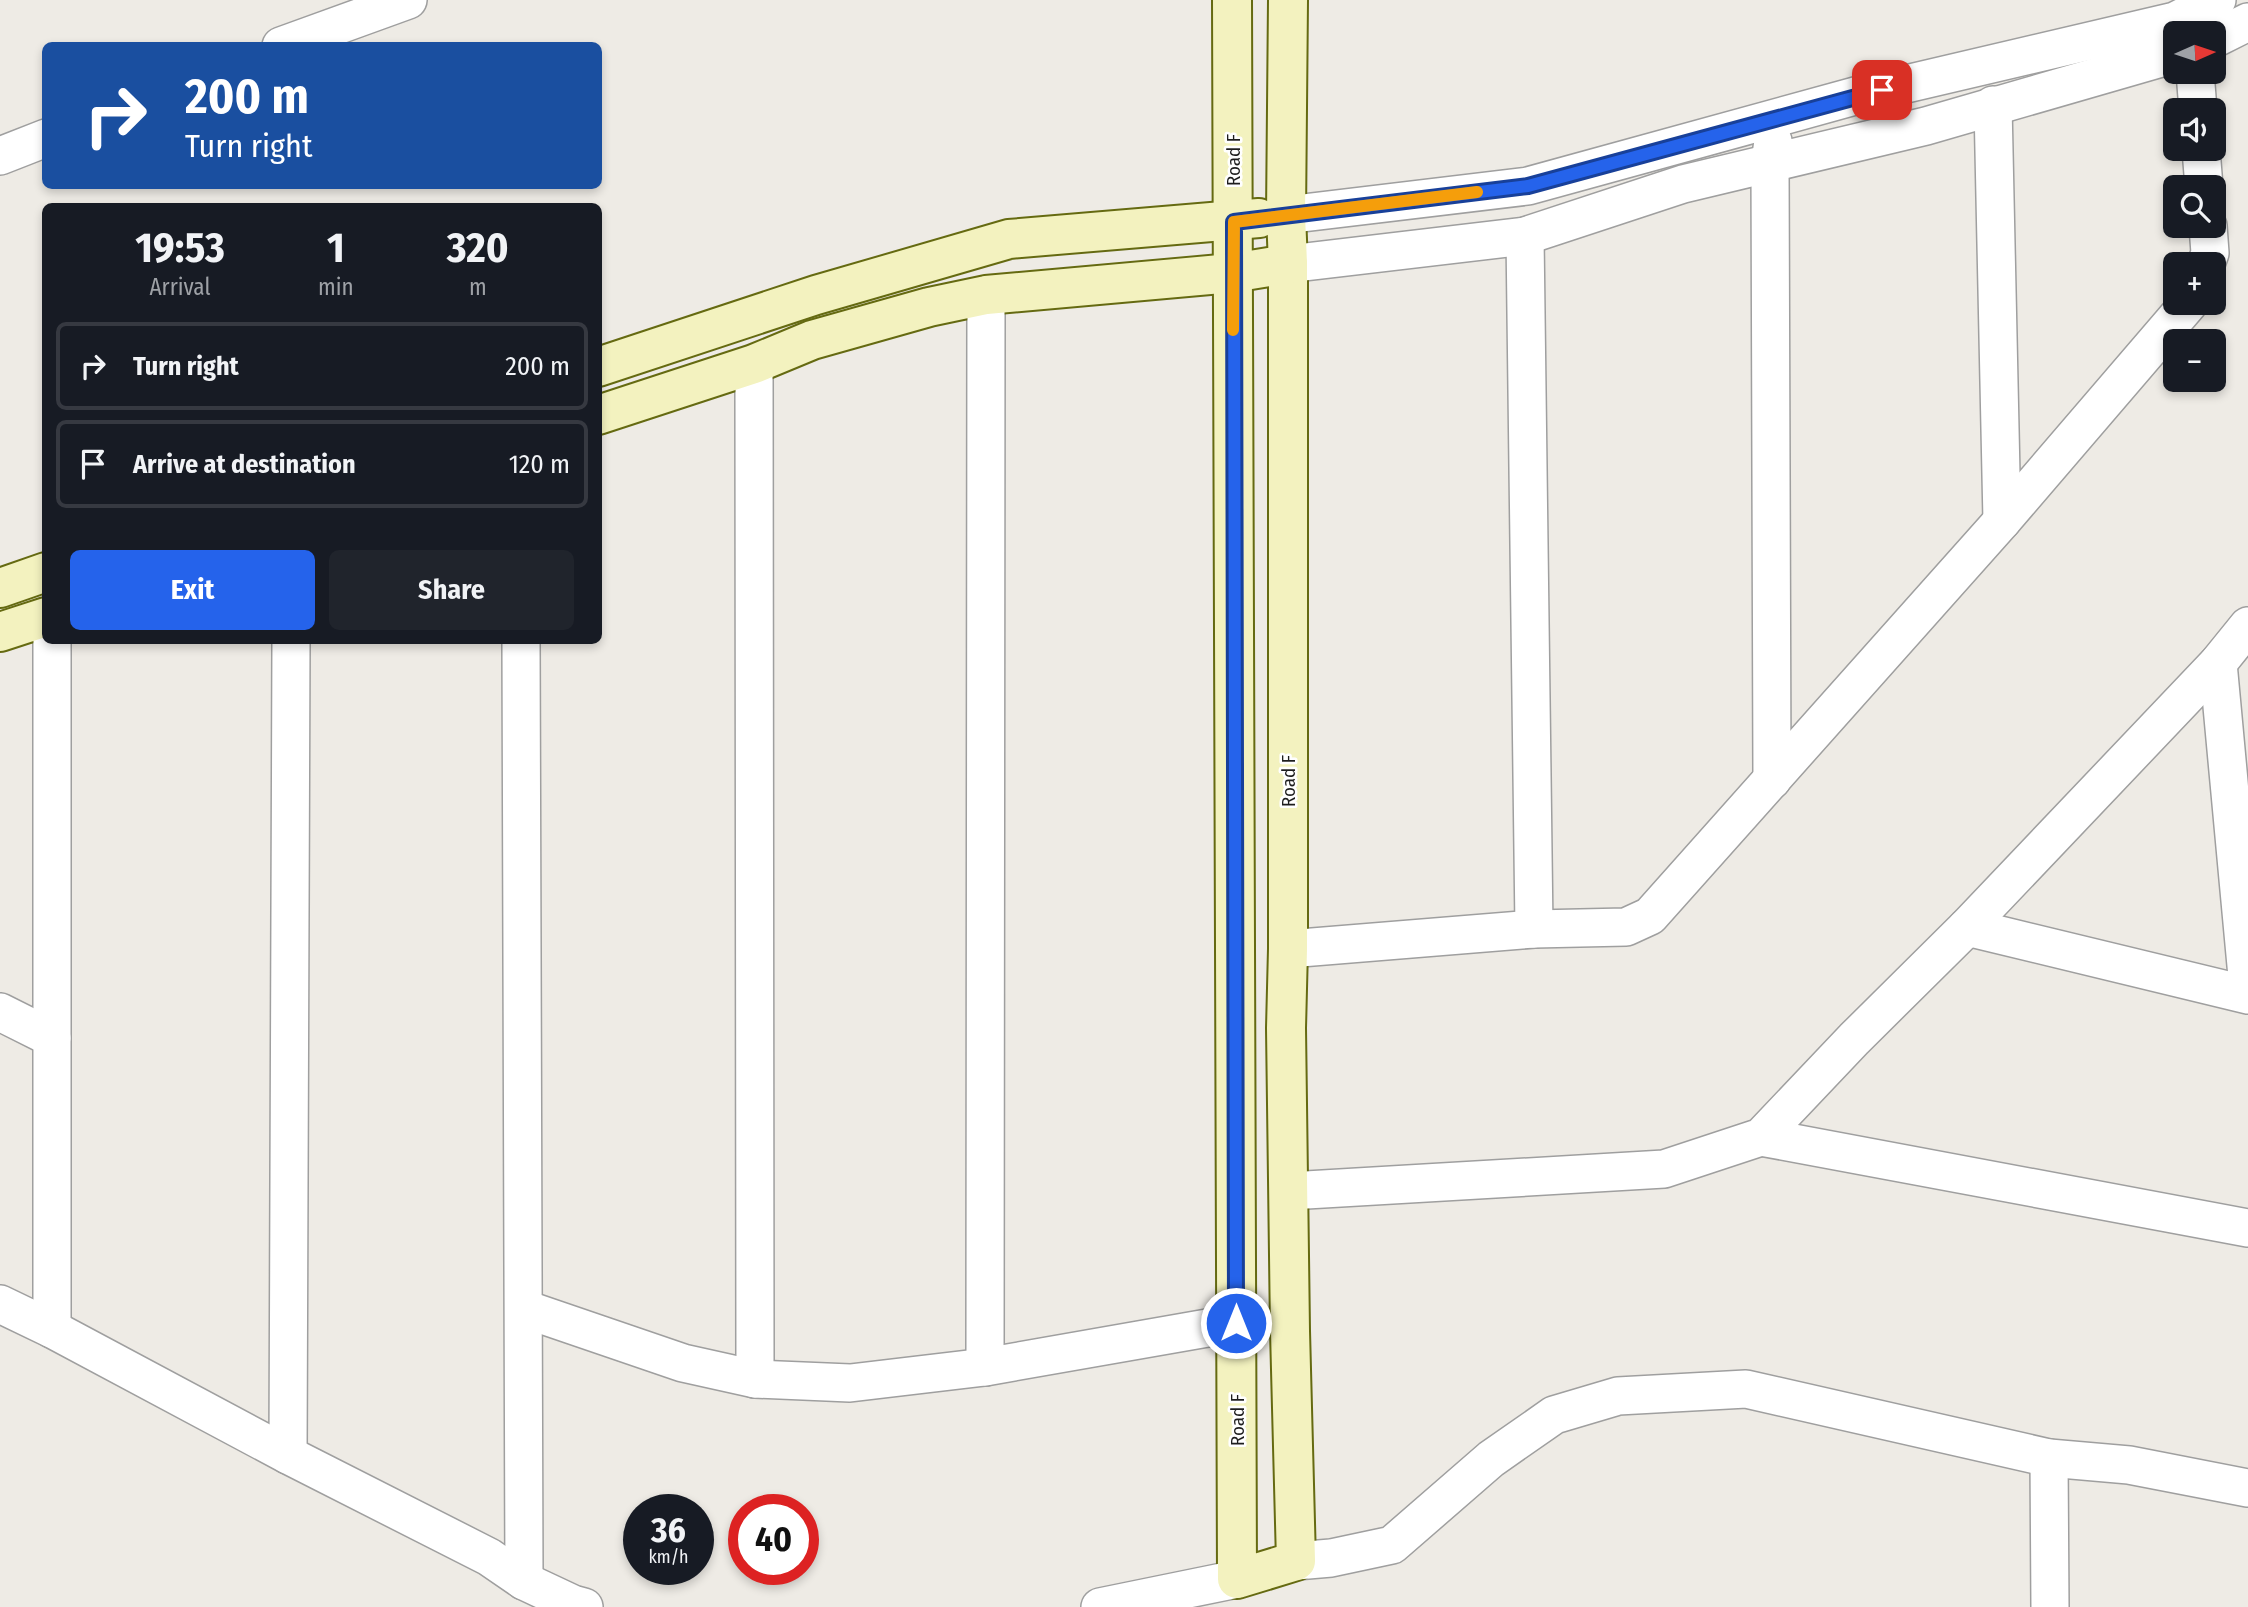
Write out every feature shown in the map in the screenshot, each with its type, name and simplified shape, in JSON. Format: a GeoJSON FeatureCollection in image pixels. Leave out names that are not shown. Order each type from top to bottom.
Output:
{"type":"FeatureCollection","features":[{"type":"Feature","properties":{"kind":"street"},"geometry":{"type":"LineString","coordinates":[[292,42],[408,0]]}},
{"type":"Feature","properties":{"kind":"street","name":"Road F"},"geometry":{"type":"LineString","coordinates":[[1232,0],[1237,1579]]}},
{"type":"Feature","properties":{"kind":"street","name":"Road F"},"geometry":{"type":"LineString","coordinates":[[1287,0],[1286,1028],[1296,1561]]}},
{"type":"Feature","properties":{"kind":"street"},"geometry":{"type":"LineString","coordinates":[[602,365],[816,295],[1009,239],[1234,222],[1528,186],[1855,96],[2175,21],[2217,0]]}},
{"type":"Feature","properties":{"kind":"street"},"geometry":{"type":"LineString","coordinates":[[2226,33],[2248,22]]}},
{"type":"Feature","properties":{"kind":"street"},"geometry":{"type":"LineString","coordinates":[[602,414],[754,364],[812,340],[929,307],[986,295],[1233,273],[1525,236],[1683,184],[1926,126],[2163,57]]}},
{"type":"Feature","properties":{"kind":"street"},"geometry":{"type":"LineString","coordinates":[[1993,105],[2002,521]]}},
{"type":"Feature","properties":{"kind":"street"},"geometry":{"type":"LineString","coordinates":[[1772,780],[1770,163],[1776,119]]}},
{"type":"Feature","properties":{"kind":"street"},"geometry":{"type":"LineString","coordinates":[[0,156],[42,140]]}},
{"type":"Feature","properties":{"kind":"street"},"geometry":{"type":"LineString","coordinates":[[1525,236],[1534,929]]}},
{"type":"Feature","properties":{"kind":"street"},"geometry":{"type":"LineString","coordinates":[[985,1367],[986,295]]}},
{"type":"Feature","properties":{"kind":"street"},"geometry":{"type":"LineString","coordinates":[[1288,949],[1534,929],[1626,927],[1650,916],[2002,521],[2179,315]]}},
{"type":"Feature","properties":{"kind":"street"},"geometry":{"type":"LineString","coordinates":[[635,353],[648,398]]}},
{"type":"Feature","properties":{"kind":"street"},"geometry":{"type":"LineString","coordinates":[[754,364],[755,1379]]}},
{"type":"Feature","properties":{"kind":"street"},"geometry":{"type":"LineString","coordinates":[[0,589],[42,573]]}},
{"type":"Feature","properties":{"kind":"street"},"geometry":{"type":"LineString","coordinates":[[0,632],[42,618]]}},
{"type":"Feature","properties":{"kind":"street"},"geometry":{"type":"LineString","coordinates":[[1289,1191],[1664,1169],[1761,1137],[1854,1038],[1967,927],[2218,663],[2248,626]]}},
{"type":"Feature","properties":{"kind":"street"},"geometry":{"type":"LineString","coordinates":[[52,644],[52,1329]]}},
{"type":"Feature","properties":{"kind":"street"},"geometry":{"type":"LineString","coordinates":[[289,1455],[291,644]]}},
{"type":"Feature","properties":{"kind":"street"},"geometry":{"type":"LineString","coordinates":[[521,644],[524,1581]]}},
{"type":"Feature","properties":{"kind":"street"},"geometry":{"type":"LineString","coordinates":[[2218,663],[2248,987]]}},
{"type":"Feature","properties":{"kind":"street"},"geometry":{"type":"LineString","coordinates":[[1967,927],[2248,995]]}},
{"type":"Feature","properties":{"kind":"street"},"geometry":{"type":"LineString","coordinates":[[0,1012],[52,1038]]}},
{"type":"Feature","properties":{"kind":"street"},"geometry":{"type":"LineString","coordinates":[[1761,1137],[2248,1228]]}},
{"type":"Feature","properties":{"kind":"street"},"geometry":{"type":"LineString","coordinates":[[0,1304],[489,1557],[524,1581],[584,1607]]}},
{"type":"Feature","properties":{"kind":"street"},"geometry":{"type":"LineString","coordinates":[[525,1309],[683,1363],[755,1379],[850,1383],[985,1367],[1236,1323]]}},
{"type":"Feature","properties":{"kind":"street"},"geometry":{"type":"LineString","coordinates":[[1100,1607],[1237,1579],[1296,1561],[1331,1558],[1392,1545],[1491,1459],[1554,1415],[1618,1396],[1746,1389],[2049,1458],[2129,1465],[2248,1488]]}},
{"type":"Feature","properties":{"kind":"street"},"geometry":{"type":"LineString","coordinates":[[2049,1458],[2050,1607]]}},
{"type":"Feature","properties":{"kind":"slow traffic"},"geometry":{"type":"LineString","coordinates":[[1233,330],[1234,222],[1477,192]]}},
{"type":"Feature","properties":{"kind":"route"},"geometry":{"type":"LineString","coordinates":[[1236,1323],[1234,222],[1528,186],[1882,90]]}}]}
